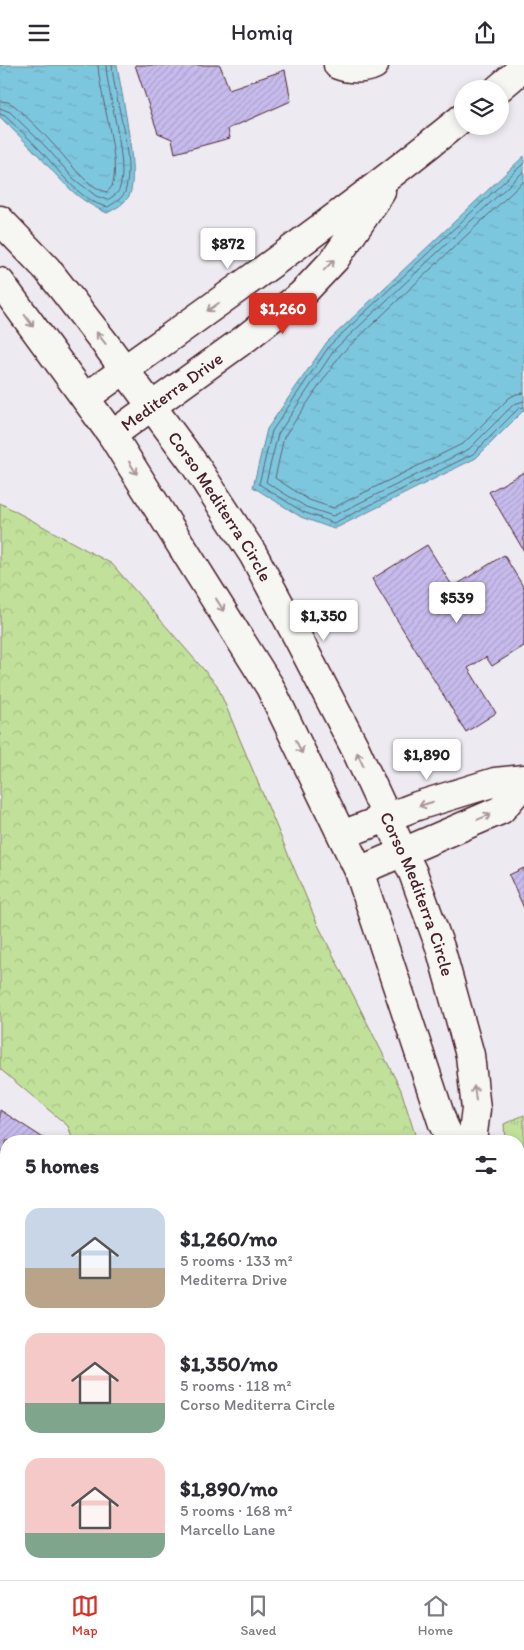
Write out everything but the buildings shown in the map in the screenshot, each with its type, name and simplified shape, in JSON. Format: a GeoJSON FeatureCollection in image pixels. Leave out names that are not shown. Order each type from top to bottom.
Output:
{"type":"FeatureCollection","features":[{"type":"Feature","properties":{"kind":"street"},"geometry":{"type":"LineString","coordinates":[[338,65],[345,68],[369,68],[374,65]]}},
{"type":"Feature","properties":{"kind":"street"},"geometry":{"type":"LineString","coordinates":[[509,80],[524,67]]}},
{"type":"Feature","properties":{"kind":"street","name":"Mediterra Drive"},"geometry":{"type":"LineString","coordinates":[[85,398],[230,295],[394,174],[454,125]]}},
{"type":"Feature","properties":{"kind":"street","name":"Mediterra Drive"},"geometry":{"type":"LineString","coordinates":[[112,435],[300,295],[335,259],[394,174]]}},
{"type":"Feature","properties":{"kind":"street","name":"Corso Mediterra Circle"},"geometry":{"type":"LineString","coordinates":[[0,220],[47,269],[194,465],[253,554],[350,739],[413,873],[440,947],[470,1055],[476,1109],[473,1135]]}},
{"type":"Feature","properties":{"kind":"street"},"geometry":{"type":"LineString","coordinates":[[0,282],[112,435],[270,687],[359,871],[448,1135]]}},
{"type":"Feature","properties":{"kind":"street"},"geometry":{"type":"LineString","coordinates":[[342,835],[417,807],[495,782],[524,779]]}},
{"type":"Feature","properties":{"kind":"street"},"geometry":{"type":"LineString","coordinates":[[359,871],[501,810],[524,783]]}},
{"type":"Feature","properties":{"kind":"green space"},"geometry":{"type":"Polygon","coordinates":[[[0,503],[112,564],[217,685],[317,923],[401,1090],[415,1135],[71,1135],[68,1126],[0,1069],[0,503]]]}},
{"type":"Feature","properties":{"kind":"green space"},"geometry":{"type":"Polygon","coordinates":[[[524,1115],[524,1135],[505,1135],[504,1124],[524,1115]]]}},
{"type":"Feature","properties":{"kind":"water"},"geometry":{"type":"Polygon","coordinates":[[[0,65],[117,65],[129,133],[132,171],[132,186],[129,196],[122,204],[107,213],[86,202],[62,181],[0,117],[0,65]]]}},
{"type":"Feature","properties":{"kind":"water"},"geometry":{"type":"Polygon","coordinates":[[[524,156],[524,410],[476,458],[334,529],[301,517],[253,487],[267,429],[327,342],[524,156]]]}}]}
